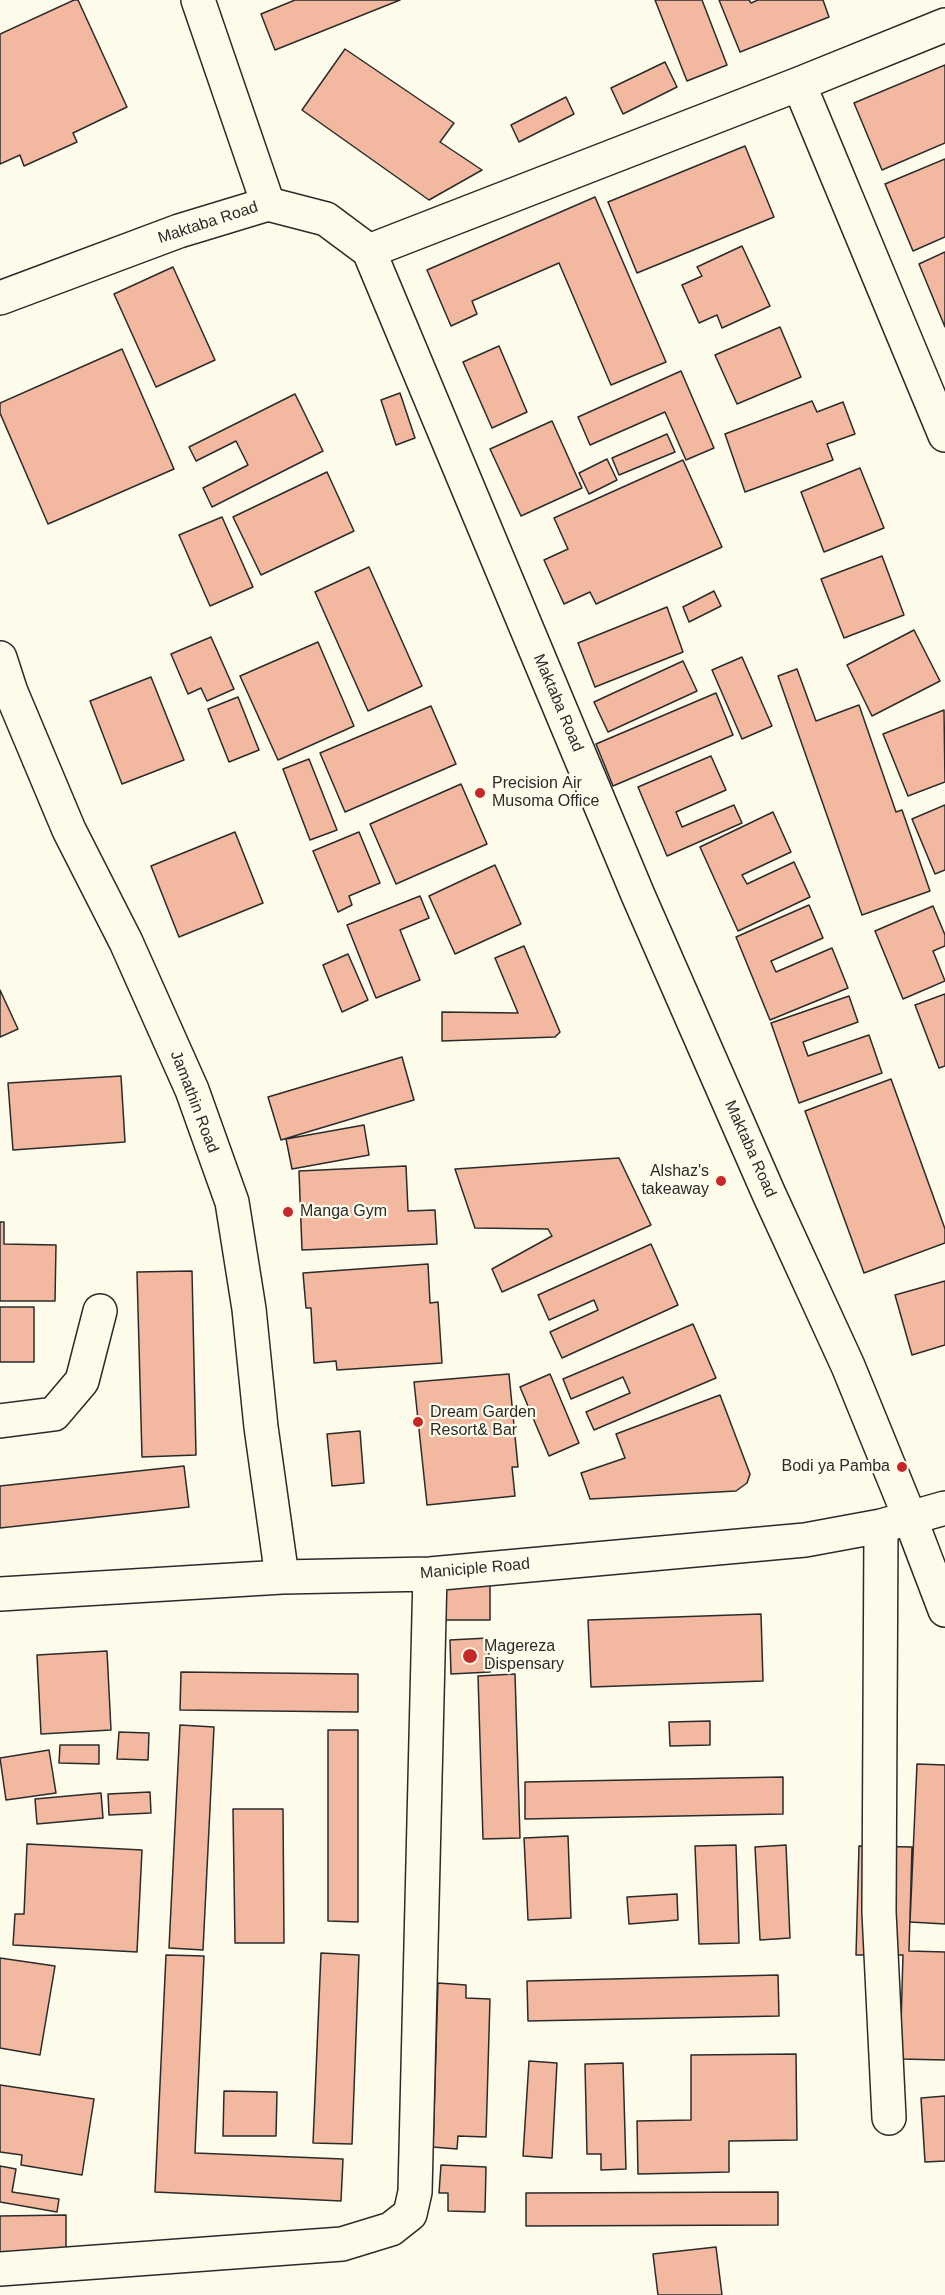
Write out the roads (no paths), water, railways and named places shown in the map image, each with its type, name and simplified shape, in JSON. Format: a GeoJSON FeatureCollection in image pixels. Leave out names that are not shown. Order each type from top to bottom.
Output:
{"type":"FeatureCollection","features":[{"type":"Feature","properties":{"kind":"street"},"geometry":{"type":"LineString","coordinates":[[198,0],[268,204]]}},
{"type":"Feature","properties":{"kind":"street"},"geometry":{"type":"LineString","coordinates":[[369,251],[945,25]]}},
{"type":"Feature","properties":{"kind":"street"},"geometry":{"type":"LineString","coordinates":[[799,84],[945,435]]}},
{"type":"Feature","properties":{"kind":"street","name":"Maktaba Road"},"geometry":{"type":"LineString","coordinates":[[0,298],[179,231],[268,204],[326,219],[369,251],[638,895],[769,1194],[848,1366],[896,1522],[945,1610]]}},
{"type":"Feature","properties":{"kind":"street","name":"Jamathin Road"},"geometry":{"type":"LineString","coordinates":[[0,658],[10,693],[69,830],[126,942],[192,1090],[232,1202],[249,1309],[261,1427],[282,1577]]}},
{"type":"Feature","properties":{"kind":"street"},"geometry":{"type":"LineString","coordinates":[[0,1420],[54,1414],[82,1381],[100,1311]]}},
{"type":"Feature","properties":{"kind":"street","name":"Maniciple Road"},"geometry":{"type":"LineString","coordinates":[[0,1594],[282,1577],[430,1574],[805,1540],[896,1522],[945,1509]]}},
{"type":"Feature","properties":{"kind":"street"},"geometry":{"type":"LineString","coordinates":[[889,2118],[879,1912],[896,1522]]}},
{"type":"Feature","properties":{"kind":"street"},"geometry":{"type":"LineString","coordinates":[[0,2269],[342,2244],[390,2229],[410,2214],[415,2192],[430,1574]]}},
{"type":"Feature","properties":{"kind":"place","name":"Precision Air Musoma Office"},"geometry":{"type":"Point","coordinates":[480,793]}},
{"type":"Feature","properties":{"kind":"place","name":"Alshaz's takeaway"},"geometry":{"type":"Point","coordinates":[721,1181]}},
{"type":"Feature","properties":{"kind":"place","name":"Manga Gym"},"geometry":{"type":"Point","coordinates":[288,1212]}},
{"type":"Feature","properties":{"kind":"place","name":"Dream Garden Resort& Bar"},"geometry":{"type":"Point","coordinates":[418,1422]}},
{"type":"Feature","properties":{"kind":"place","name":"Bodi ya Pamba"},"geometry":{"type":"Point","coordinates":[902,1467]}},
{"type":"Feature","properties":{"kind":"place","name":"Magereza Dispensary"},"geometry":{"type":"Point","coordinates":[470,1656]}}]}
